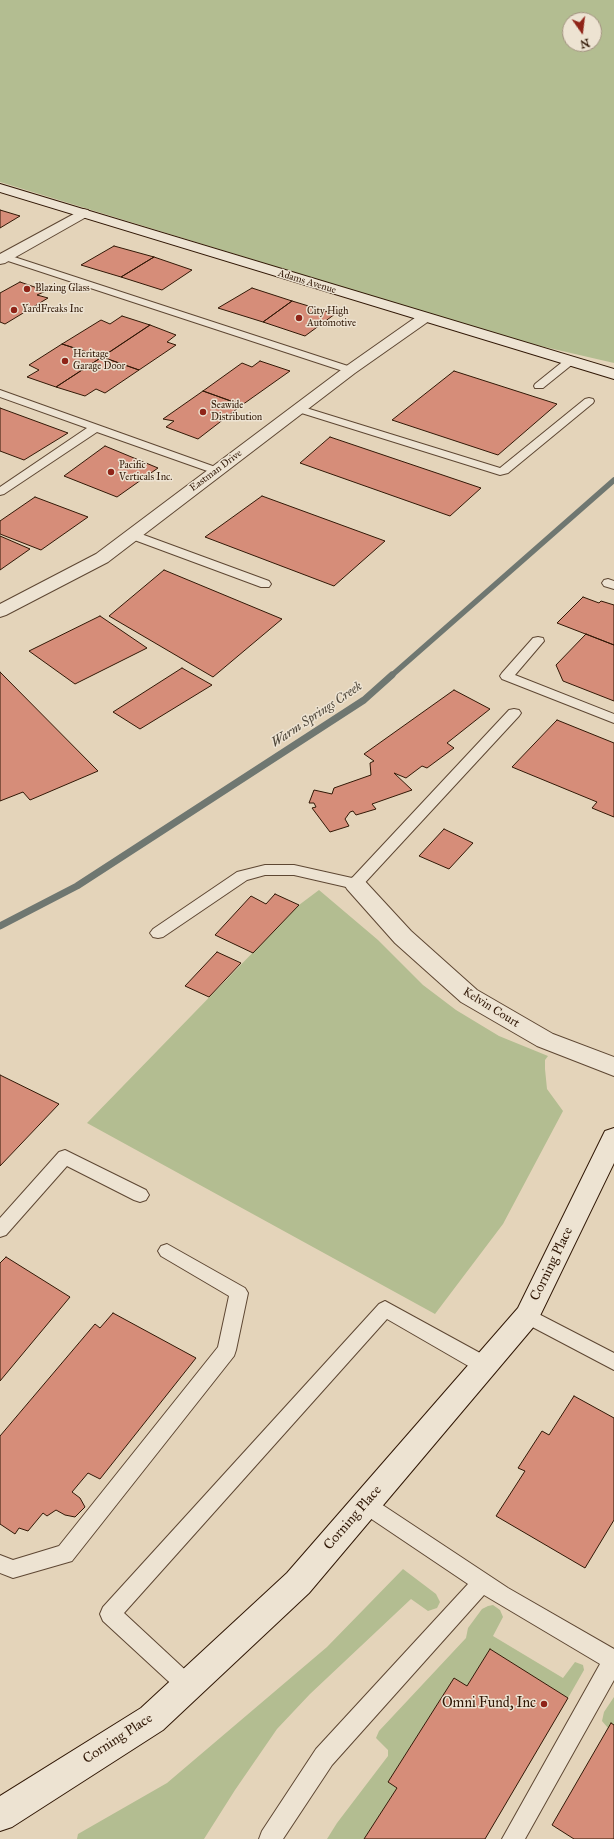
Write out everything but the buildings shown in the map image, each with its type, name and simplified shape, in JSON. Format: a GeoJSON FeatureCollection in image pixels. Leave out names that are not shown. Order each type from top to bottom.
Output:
{"type":"FeatureCollection","features":[{"type":"Feature","properties":{"kind":"street","name":"Adams Avenue"},"geometry":{"type":"LineString","coordinates":[[0,188],[424,318],[614,374]]}},
{"type":"Feature","properties":{"kind":"street"},"geometry":{"type":"LineString","coordinates":[[2,259],[83,213]]}},
{"type":"Feature","properties":{"kind":"street","name":"Eastman Drive"},"geometry":{"type":"LineString","coordinates":[[0,611],[102,558],[350,370],[424,318]]}},
{"type":"Feature","properties":{"kind":"street","name":"Kelvin Court"},"geometry":{"type":"LineString","coordinates":[[355,884],[404,937],[469,996],[545,1040],[614,1067]]}},
{"type":"Feature","properties":{"kind":"street","name":"Corning Place"},"geometry":{"type":"LineString","coordinates":[[0,1815],[152,1718],[298,1583],[527,1316],[614,1138]]}},
{"type":"Feature","properties":{"kind":"lane"},"geometry":{"type":"LineString","coordinates":[[2,259],[350,370]]}},
{"type":"Feature","properties":{"kind":"lane"},"geometry":{"type":"LineString","coordinates":[[539,386],[570,361]]}},
{"type":"Feature","properties":{"kind":"lane"},"geometry":{"type":"LineString","coordinates":[[0,393],[217,471]]}},
{"type":"Feature","properties":{"kind":"lane"},"geometry":{"type":"LineString","coordinates":[[299,409],[500,472],[504,471],[589,400]]}},
{"type":"Feature","properties":{"kind":"lane"},"geometry":{"type":"LineString","coordinates":[[0,492],[96,427]]}},
{"type":"Feature","properties":{"kind":"lane"},"geometry":{"type":"LineString","coordinates":[[133,535],[265,584]]}},
{"type":"Feature","properties":{"kind":"lane"},"geometry":{"type":"LineString","coordinates":[[538,641],[506,676],[614,718]]}},
{"type":"Feature","properties":{"kind":"lane"},"geometry":{"type":"LineString","coordinates":[[158,933],[242,876],[265,870],[294,870],[355,884],[514,713]]}},
{"type":"Feature","properties":{"kind":"lane"},"geometry":{"type":"LineString","coordinates":[[0,1230],[65,1157],[140,1195]]}},
{"type":"Feature","properties":{"kind":"lane"},"geometry":{"type":"LineString","coordinates":[[0,1564],[13,1569],[65,1554],[227,1350],[239,1293],[167,1251]]}},
{"type":"Feature","properties":{"kind":"lane"},"geometry":{"type":"LineString","coordinates":[[187,1685],[110,1614],[385,1309],[484,1366]]}},
{"type":"Feature","properties":{"kind":"lane"},"geometry":{"type":"LineString","coordinates":[[527,1316],[614,1362]]}},
{"type":"Feature","properties":{"kind":"lane"},"geometry":{"type":"LineString","coordinates":[[365,1504],[482,1583],[614,1661],[513,1839]]}},
{"type":"Feature","properties":{"kind":"lane"},"geometry":{"type":"LineString","coordinates":[[270,1839],[324,1757],[482,1583]]}},
{"type":"Feature","properties":{"kind":"green space"},"geometry":{"type":"Polygon","coordinates":[[[0,0],[614,0],[614,363],[536,345],[0,182],[0,0]]]}},
{"type":"Feature","properties":{"kind":"green space"},"geometry":{"type":"Polygon","coordinates":[[[319,890],[378,940],[423,985],[456,1010],[499,1036],[548,1056],[545,1060],[547,1089],[563,1111],[503,1224],[435,1314],[87,1123],[299,905],[319,890]]]}},
{"type":"Feature","properties":{"kind":"green space"},"geometry":{"type":"Polygon","coordinates":[[[403,1569],[436,1594],[440,1602],[437,1608],[428,1611],[411,1599],[310,1694],[277,1729],[235,1790],[204,1839],[77,1839],[78,1834],[167,1783],[327,1647],[403,1569]]]}},
{"type":"Feature","properties":{"kind":"green space"},"geometry":{"type":"Polygon","coordinates":[[[493,1605],[500,1610],[503,1617],[493,1636],[563,1678],[575,1662],[583,1665],[584,1670],[568,1698],[490,1649],[467,1686],[454,1678],[388,1782],[397,1788],[364,1839],[327,1839],[337,1823],[388,1756],[388,1750],[376,1738],[379,1731],[466,1638],[468,1628],[482,1609],[493,1605]]]}},
{"type":"Feature","properties":{"kind":"green space"},"geometry":{"type":"Polygon","coordinates":[[[614,1697],[614,1725],[608,1728],[602,1721],[604,1712],[614,1697]]]}},
{"type":"Feature","properties":{"kind":"waterway","name":"Warm Springs Creek"},"geometry":{"type":"LineString","coordinates":[[391,676],[614,480]]}},
{"type":"Feature","properties":{"kind":"waterway","name":"Warm Springs Creek"},"geometry":{"type":"LineString","coordinates":[[0,926],[77,886],[364,700],[392,675]]}},
{"type":"Feature","properties":{"kind":"place","name":"Blazing Glass"},"geometry":{"type":"Point","coordinates":[27,289]}},
{"type":"Feature","properties":{"kind":"place","name":"YardFreaks Inc"},"geometry":{"type":"Point","coordinates":[14,310]}},
{"type":"Feature","properties":{"kind":"place","name":"City High Automotive"},"geometry":{"type":"Point","coordinates":[299,318]}},
{"type":"Feature","properties":{"kind":"place","name":"Heritage Garage Door"},"geometry":{"type":"Point","coordinates":[65,361]}},
{"type":"Feature","properties":{"kind":"place","name":"Seawide Distribution"},"geometry":{"type":"Point","coordinates":[203,412]}},
{"type":"Feature","properties":{"kind":"place","name":"Pacific Verticals Inc."},"geometry":{"type":"Point","coordinates":[111,472]}},
{"type":"Feature","properties":{"kind":"place","name":"Omni Fund, Inc"},"geometry":{"type":"Point","coordinates":[544,1704]}}]}
